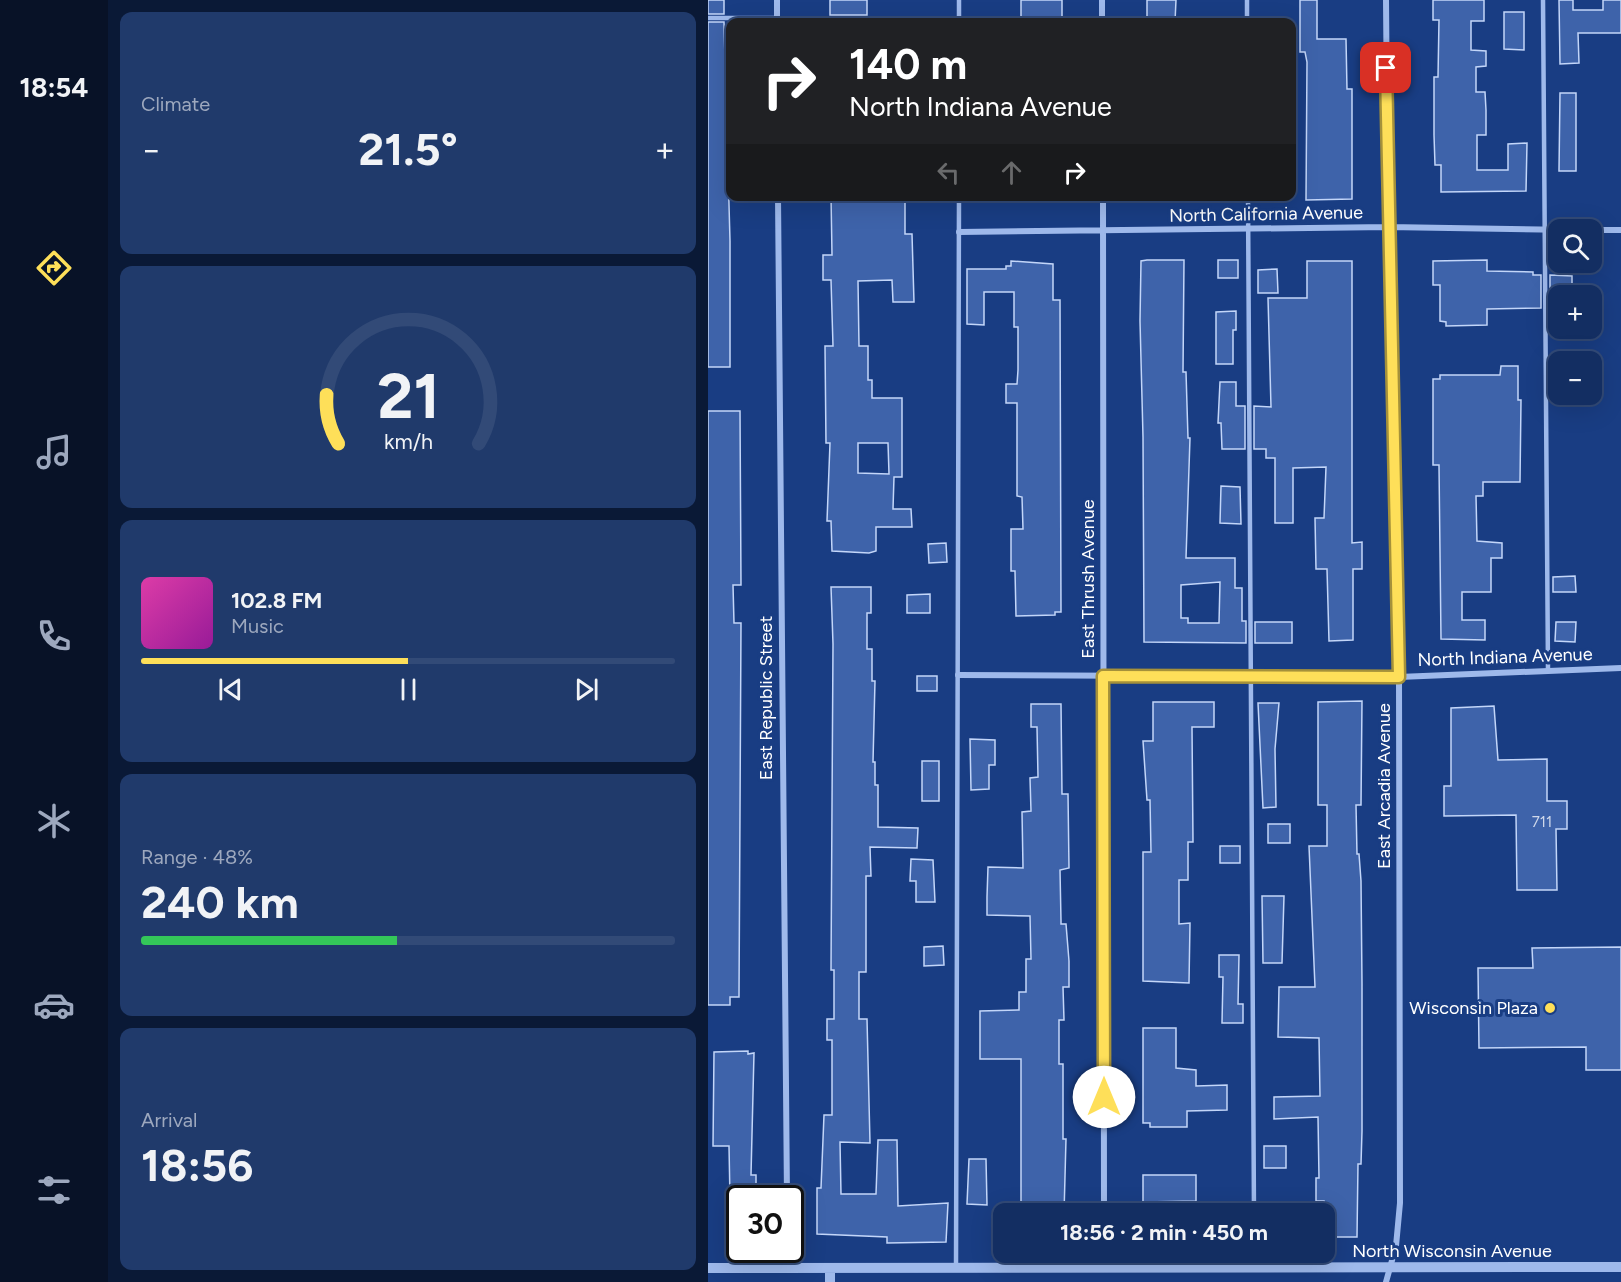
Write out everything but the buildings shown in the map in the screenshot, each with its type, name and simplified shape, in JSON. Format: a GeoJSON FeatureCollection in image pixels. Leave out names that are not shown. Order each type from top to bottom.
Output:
{"type":"FeatureCollection","features":[{"type":"Feature","properties":{"kind":"street"},"geometry":{"type":"LineString","coordinates":[[777,0],[777,18]]}},
{"type":"Feature","properties":{"kind":"street"},"geometry":{"type":"LineString","coordinates":[[1102,0],[1102,18]]}},
{"type":"Feature","properties":{"kind":"street","name":"East Arcadia Avenue"},"geometry":{"type":"LineString","coordinates":[[1386,0],[1388,227],[1399,677],[1400,1203],[1396,1246],[1386,1282]]}},
{"type":"Feature","properties":{"kind":"street","name":"East Republic Street"},"geometry":{"type":"LineString","coordinates":[[778,201],[787,1185]]}},
{"type":"Feature","properties":{"kind":"street","name":"East Thrush Avenue"},"geometry":{"type":"LineString","coordinates":[[1103,201],[1104,1203]]}},
{"type":"Feature","properties":{"kind":"street","name":"North California Avenue"},"geometry":{"type":"LineString","coordinates":[[959,232],[1388,227],[1548,229]]}},
{"type":"Feature","properties":{"kind":"street"},"geometry":{"type":"LineString","coordinates":[[1602,230],[1621,230]]}},
{"type":"Feature","properties":{"kind":"street","name":"North Indiana Avenue"},"geometry":{"type":"LineString","coordinates":[[958,675],[1399,677],[1621,668]]}},
{"type":"Feature","properties":{"kind":"street"},"geometry":{"type":"LineString","coordinates":[[1104,1263],[1104,1268]]}},
{"type":"Feature","properties":{"kind":"street","name":"North Wisconsin Avenue"},"geometry":{"type":"LineString","coordinates":[[708,1268],[1621,1267]]}},
{"type":"Feature","properties":{"kind":"street"},"geometry":{"type":"LineString","coordinates":[[830,1268],[830,1282]]}},
{"type":"Feature","properties":{"kind":"lane"},"geometry":{"type":"LineString","coordinates":[[959,0],[959,18]]}},
{"type":"Feature","properties":{"kind":"lane"},"geometry":{"type":"LineString","coordinates":[[1247,0],[1247,18]]}},
{"type":"Feature","properties":{"kind":"lane"},"geometry":{"type":"LineString","coordinates":[[1543,0],[1548,670]]}},
{"type":"Feature","properties":{"kind":"lane"},"geometry":{"type":"LineString","coordinates":[[708,18],[726,19]]}},
{"type":"Feature","properties":{"kind":"lane"},"geometry":{"type":"LineString","coordinates":[[956,1268],[959,201]]}},
{"type":"Feature","properties":{"kind":"lane"},"geometry":{"type":"LineString","coordinates":[[1248,201],[1254,1203]]}},
{"type":"Feature","properties":{"kind":"lane"},"geometry":{"type":"LineString","coordinates":[[1254,1263],[1254,1268]]}},
{"type":"Feature","properties":{"kind":"place","name":"Wisconsin Plaza"},"geometry":{"type":"Point","coordinates":[1550,1008]}},
{"type":"Feature","properties":{"kind":"route"},"geometry":{"type":"LineString","coordinates":[[1104,1097],[1103,676],[1399,677],[1386,68]]}}]}
